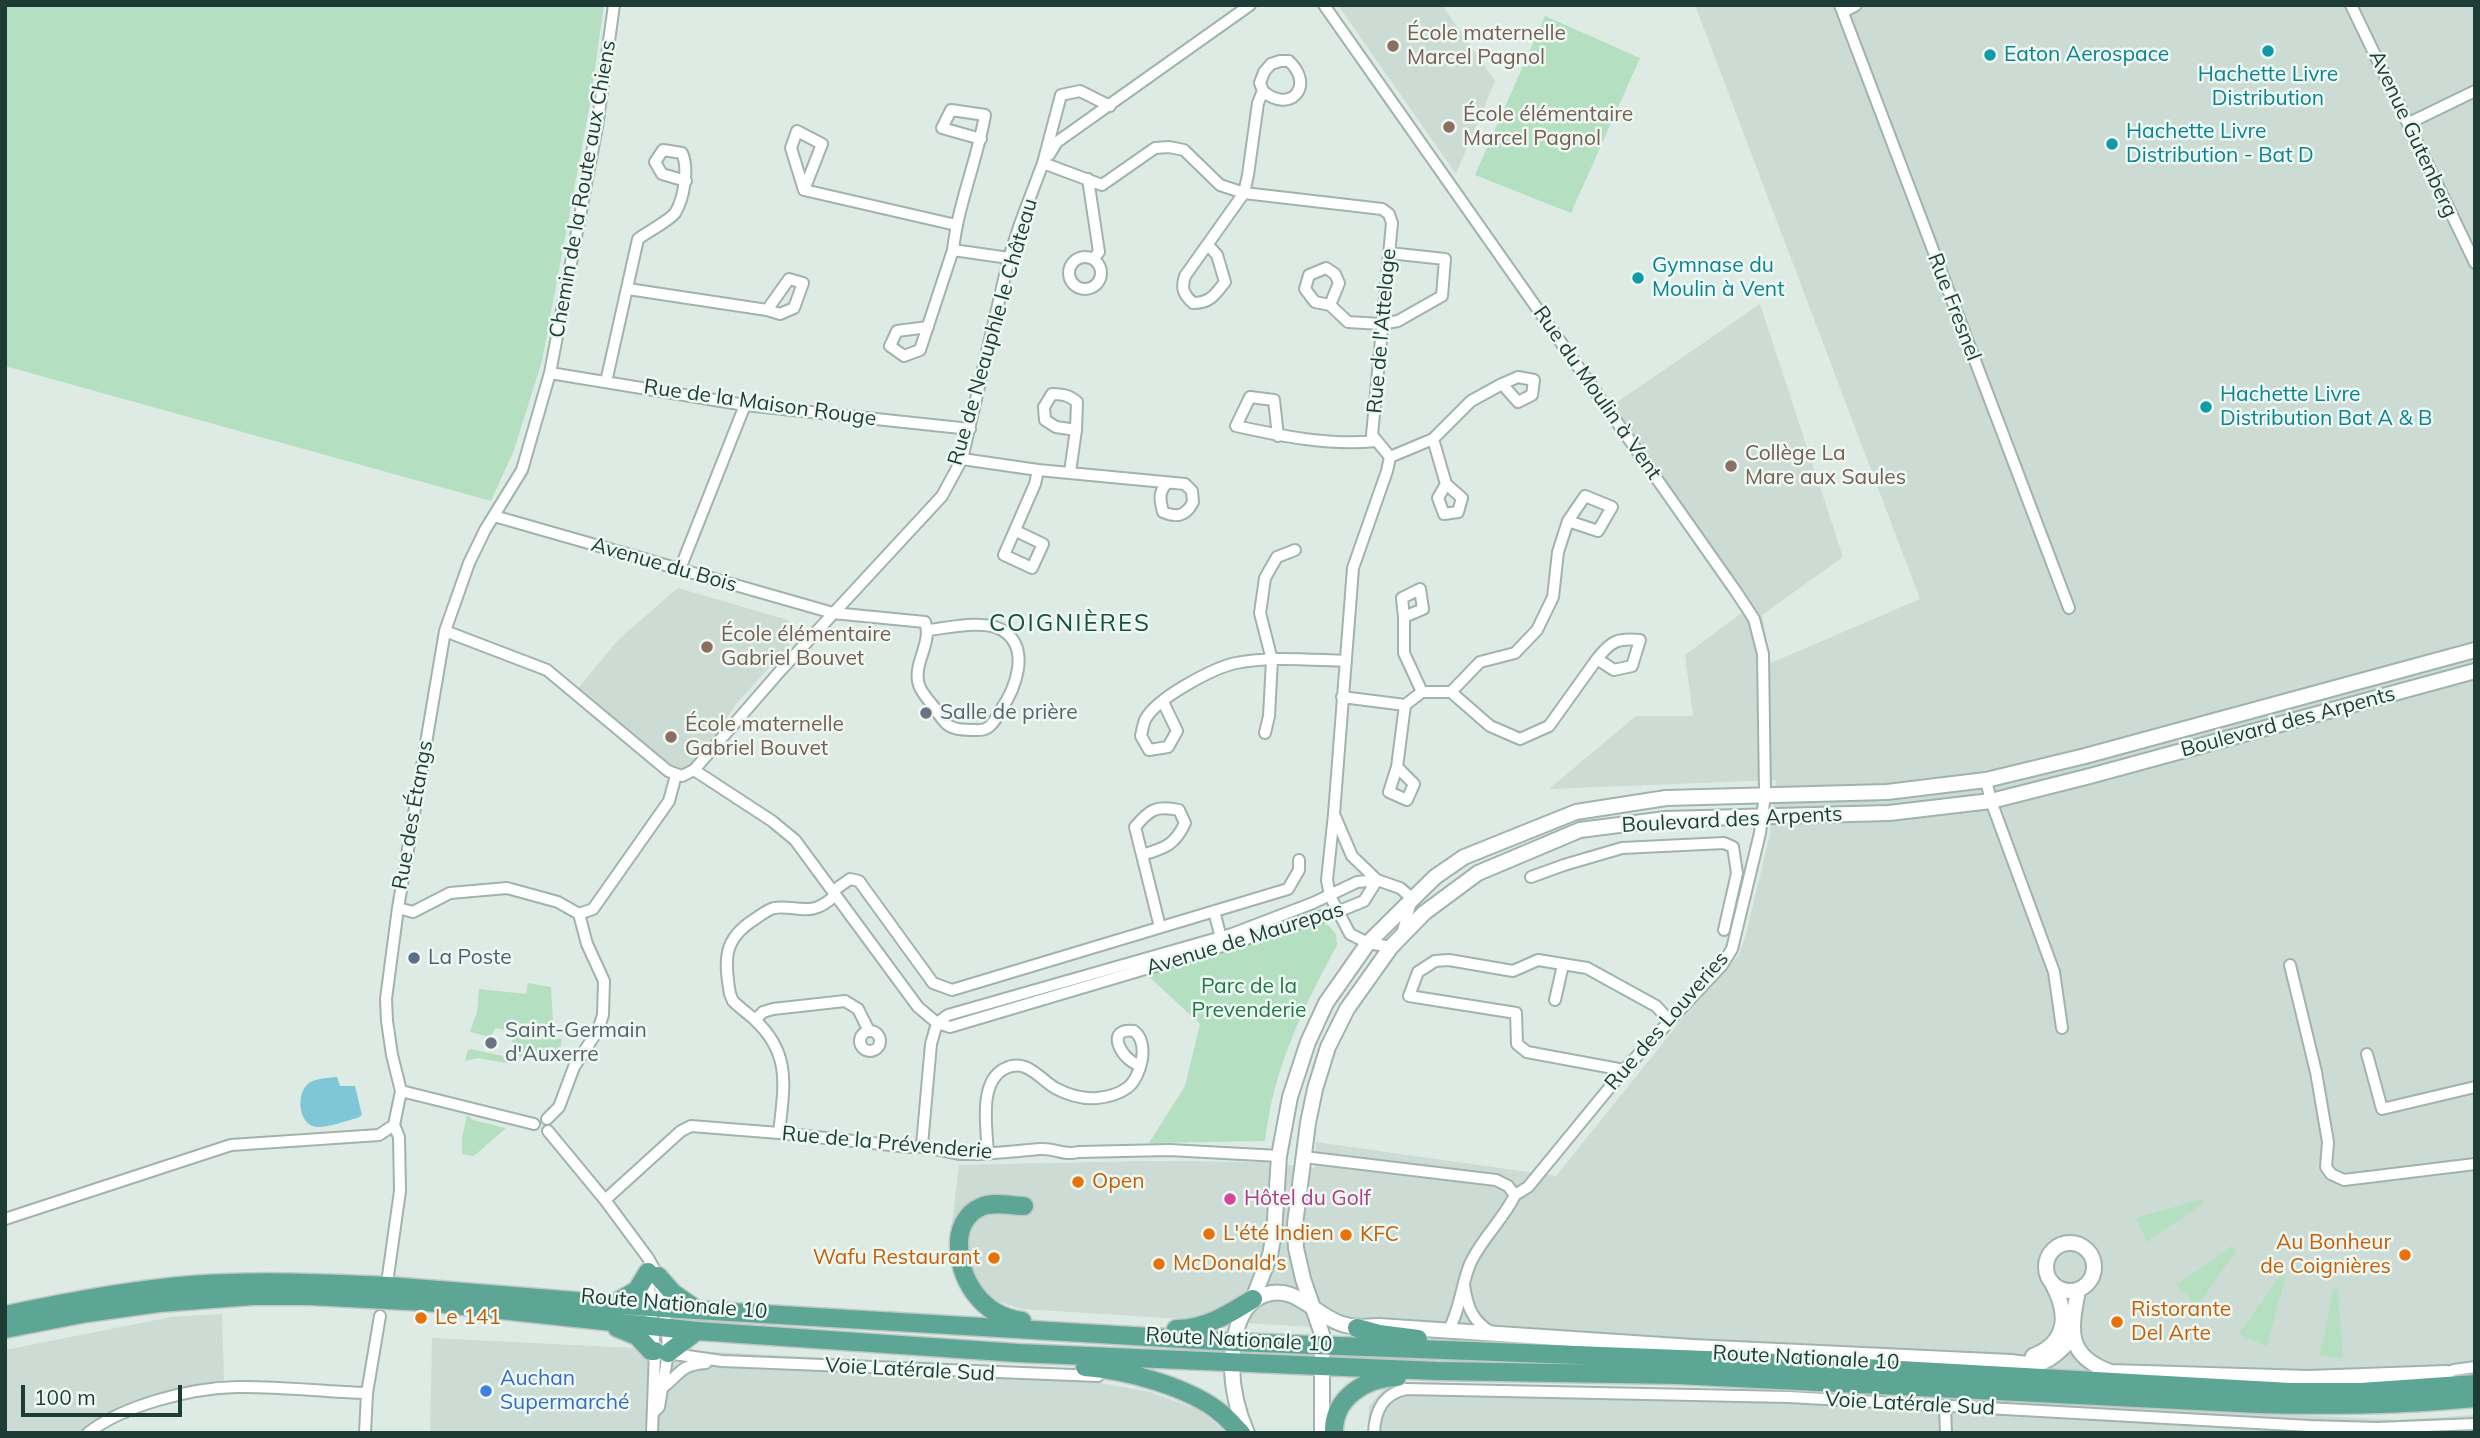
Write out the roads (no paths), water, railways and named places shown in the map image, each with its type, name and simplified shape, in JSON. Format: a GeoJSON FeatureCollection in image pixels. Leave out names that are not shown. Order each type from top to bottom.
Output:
{"type":"FeatureCollection","features":[{"type":"Feature","properties":{"kind":"main road"},"geometry":{"type":"LineString","coordinates":[[1024,1206],[990,1205],[978,1208],[967,1218],[960,1230],[959,1259],[965,1278],[981,1301],[1000,1316],[1023,1321],[1034,1329]]}},
{"type":"Feature","properties":{"kind":"main road"},"geometry":{"type":"LineString","coordinates":[[613,1304],[637,1290],[652,1269],[673,1293],[696,1310]]}},
{"type":"Feature","properties":{"kind":"main road"},"geometry":{"type":"LineString","coordinates":[[5,1315],[189,1285],[312,1283],[389,1286],[613,1304],[658,1317],[696,1310],[724,1311],[1234,1342],[1759,1362],[2290,1392],[2361,1392],[2475,1384]]}},
{"type":"Feature","properties":{"kind":"main road","name":"Route Nationale 10"},"geometry":{"type":"LineString","coordinates":[[5,1329],[87,1313],[159,1303],[252,1296],[426,1302],[597,1320]]}},
{"type":"Feature","properties":{"kind":"main road"},"geometry":{"type":"LineString","coordinates":[[1146,1335],[1155,1328],[1190,1329],[1211,1322],[1253,1299]]}},
{"type":"Feature","properties":{"kind":"main road"},"geometry":{"type":"LineString","coordinates":[[597,1320],[619,1316],[714,1318],[724,1311]]}},
{"type":"Feature","properties":{"kind":"main road","name":"Route Nationale 10"},"geometry":{"type":"LineString","coordinates":[[658,1317],[697,1331],[1018,1353],[1322,1367],[1678,1374],[2258,1404],[2354,1406],[2475,1398]]}},
{"type":"Feature","properties":{"kind":"main road"},"geometry":{"type":"LineString","coordinates":[[597,1320],[637,1336],[651,1351],[661,1352],[697,1331]]}},
{"type":"Feature","properties":{"kind":"main road"},"geometry":{"type":"LineString","coordinates":[[1357,1328],[1378,1334],[1419,1339],[1440,1349]]}},
{"type":"Feature","properties":{"kind":"main road"},"geometry":{"type":"LineString","coordinates":[[1018,1353],[1029,1361],[1129,1373],[1181,1391],[1221,1413],[1241,1433]]}},
{"type":"Feature","properties":{"kind":"main road"},"geometry":{"type":"LineString","coordinates":[[1334,1433],[1338,1410],[1349,1395],[1360,1387],[1375,1380],[1393,1377],[1420,1378],[1437,1371]]}},
{"type":"Feature","properties":{"kind":"main road"},"geometry":{"type":"LineString","coordinates":[[2447,1373],[2475,1373]]}},
{"type":"Feature","properties":{"kind":"street","name":"Chemin de la Route aux Chiens"},"geometry":{"type":"LineString","coordinates":[[551,373],[597,128],[614,5]]}},
{"type":"Feature","properties":{"kind":"street"},"geometry":{"type":"LineString","coordinates":[[1043,163],[1057,142],[1250,5]]}},
{"type":"Feature","properties":{"kind":"street","name":"Rue du Moulin à Vent"},"geometry":{"type":"LineString","coordinates":[[1324,5],[1754,619],[1763,653],[1764,672],[1763,817]]}},
{"type":"Feature","properties":{"kind":"street"},"geometry":{"type":"LineString","coordinates":[[1841,9],[1856,5]]}},
{"type":"Feature","properties":{"kind":"street","name":"Avenue Gutenberg"},"geometry":{"type":"LineString","coordinates":[[2351,5],[2475,263]]}},
{"type":"Feature","properties":{"kind":"street","name":"Rue Fresnel"},"geometry":{"type":"LineString","coordinates":[[1841,9],[2069,608]]}},
{"type":"Feature","properties":{"kind":"street","name":"Rue de Neauphle le Château"},"geometry":{"type":"LineString","coordinates":[[694,771],[740,715],[942,496],[962,459],[1009,258],[1043,163],[1061,94],[1080,91],[1110,106]]}},
{"type":"Feature","properties":{"kind":"street"},"geometry":{"type":"LineString","coordinates":[[1208,246],[1217,256],[1226,282],[1213,298],[1204,303],[1193,303],[1181,286],[1185,276],[1244,193],[1258,103],[1263,91]]}},
{"type":"Feature","properties":{"kind":"street"},"geometry":{"type":"LineString","coordinates":[[2409,124],[2475,91]]}},
{"type":"Feature","properties":{"kind":"street"},"geometry":{"type":"LineString","coordinates":[[797,131],[822,144],[804,190],[791,148],[797,131]]}},
{"type":"Feature","properties":{"kind":"street"},"geometry":{"type":"LineString","coordinates":[[928,327],[953,250],[956,225],[981,139]]}},
{"type":"Feature","properties":{"kind":"street","name":"Rue de l'Attelage"},"geometry":{"type":"LineString","coordinates":[[1043,163],[1102,185],[1155,148],[1169,146],[1184,150],[1220,185],[1244,193],[1382,209],[1389,215],[1392,223],[1372,435],[1390,457]]}},
{"type":"Feature","properties":{"kind":"street"},"geometry":{"type":"LineString","coordinates":[[1088,179],[1099,252],[1093,259]]}},
{"type":"Feature","properties":{"kind":"street"},"geometry":{"type":"LineString","coordinates":[[606,382],[638,239],[675,213],[686,181]]}},
{"type":"Feature","properties":{"kind":"street"},"geometry":{"type":"LineString","coordinates":[[804,190],[956,225]]}},
{"type":"Feature","properties":{"kind":"street"},"geometry":{"type":"LineString","coordinates":[[953,250],[1009,258]]}},
{"type":"Feature","properties":{"kind":"street"},"geometry":{"type":"LineString","coordinates":[[1330,305],[1348,322],[1381,324],[1398,321],[1442,296],[1444,259],[1389,253]]}},
{"type":"Feature","properties":{"kind":"street"},"geometry":{"type":"LineString","coordinates":[[628,289],[767,310]]}},
{"type":"Feature","properties":{"kind":"street","name":"Rue de la Maison Rouge"},"geometry":{"type":"LineString","coordinates":[[551,373],[745,405],[970,429]]}},
{"type":"Feature","properties":{"kind":"street","name":"Rue des Étangs"},"geometry":{"type":"LineString","coordinates":[[388,1276],[400,1191],[399,1145],[394,1125],[401,1091],[392,1055],[386,999],[398,908],[445,631],[469,563],[522,470],[551,373]]}},
{"type":"Feature","properties":{"kind":"street"},"geometry":{"type":"LineString","coordinates":[[1391,947],[1368,943],[1350,934],[1329,896],[1327,880],[1353,568],[1390,457],[1433,439],[1471,401],[1502,384]]}},
{"type":"Feature","properties":{"kind":"street"},"geometry":{"type":"LineString","coordinates":[[1278,436],[1274,400],[1250,397],[1236,426],[1278,436],[1354,444],[1376,441]]}},
{"type":"Feature","properties":{"kind":"street"},"geometry":{"type":"LineString","coordinates":[[680,569],[745,405]]}},
{"type":"Feature","properties":{"kind":"street"},"geometry":{"type":"LineString","coordinates":[[1070,472],[1076,430]]}},
{"type":"Feature","properties":{"kind":"street"},"geometry":{"type":"LineString","coordinates":[[1433,439],[1446,484]]}},
{"type":"Feature","properties":{"kind":"street"},"geometry":{"type":"LineString","coordinates":[[962,459],[1167,483]]}},
{"type":"Feature","properties":{"kind":"street"},"geometry":{"type":"LineString","coordinates":[[1016,531],[1038,470]]}},
{"type":"Feature","properties":{"kind":"street","name":"Avenue du Bois"},"geometry":{"type":"LineString","coordinates":[[494,516],[833,613],[916,620],[925,622],[928,630]]}},
{"type":"Feature","properties":{"kind":"street"},"geometry":{"type":"LineString","coordinates":[[1451,692],[1480,662],[1515,653],[1536,630],[1553,597],[1558,552],[1568,521]]}},
{"type":"Feature","properties":{"kind":"street"},"geometry":{"type":"LineString","coordinates":[[1265,733],[1269,716],[1272,660],[1259,613],[1265,578],[1277,557],[1295,550]]}},
{"type":"Feature","properties":{"kind":"street"},"geometry":{"type":"LineString","coordinates":[[1404,617],[1404,653],[1422,692]]}},
{"type":"Feature","properties":{"kind":"street"},"geometry":{"type":"LineString","coordinates":[[974,625],[992,626],[1003,630],[1012,640],[1018,656],[1018,676],[1012,694],[989,727],[983,730],[956,730],[949,727],[919,685],[919,667],[928,630],[974,625]]}},
{"type":"Feature","properties":{"kind":"street"},"geometry":{"type":"LineString","coordinates":[[445,631],[547,670],[668,771],[682,776],[694,771],[785,831],[807,854],[918,1007],[937,1023],[931,1044],[922,1145]]}},
{"type":"Feature","properties":{"kind":"street","name":"Boulevard des Arpents"},"geometry":{"type":"LineString","coordinates":[[1247,1433],[1236,1405],[1234,1342],[1239,1324],[1253,1299],[1270,1255],[1279,1156],[1290,1097],[1308,1042],[1326,1003],[1368,943],[1441,872],[1464,857],[1576,812],[1666,798],[1887,792],[1986,780],[2085,756],[2475,650]]}},
{"type":"Feature","properties":{"kind":"street"},"geometry":{"type":"LineString","coordinates":[[1342,697],[1405,705],[1422,692],[1451,692],[1490,726],[1520,739],[1549,726],[1597,659]]}},
{"type":"Feature","properties":{"kind":"street"},"geometry":{"type":"LineString","coordinates":[[1163,702],[1180,687],[1234,663],[1272,660],[1346,661]]}},
{"type":"Feature","properties":{"kind":"street","name":"Boulevard des Arpents"},"geometry":{"type":"LineString","coordinates":[[1322,1433],[1322,1334],[1303,1279],[1296,1248],[1295,1224],[1315,1090],[1328,1047],[1346,1009],[1391,947],[1424,913],[1478,873],[1580,830],[1666,819],[1889,813],[1990,801],[2475,671]]}},
{"type":"Feature","properties":{"kind":"street"},"geometry":{"type":"LineString","coordinates":[[1397,767],[1405,705]]}},
{"type":"Feature","properties":{"kind":"street"},"geometry":{"type":"LineString","coordinates":[[579,914],[593,909],[669,802],[676,775]]}},
{"type":"Feature","properties":{"kind":"street"},"geometry":{"type":"LineString","coordinates":[[1986,780],[1990,801],[2054,972],[2062,1028]]}},
{"type":"Feature","properties":{"kind":"street"},"geometry":{"type":"LineString","coordinates":[[1142,855],[1163,848],[1178,839],[1185,823],[1179,810],[1165,807],[1147,812],[1135,827],[1142,855],[1160,927]]}},
{"type":"Feature","properties":{"kind":"street"},"geometry":{"type":"LineString","coordinates":[[1334,814],[1352,856],[1377,880],[1399,888],[1412,898],[1402,934]]}},
{"type":"Feature","properties":{"kind":"street","name":"Rue des Louveries"},"geometry":{"type":"LineString","coordinates":[[1515,1195],[1528,1187],[1624,1070],[1722,965],[1731,949],[1763,817]]}},
{"type":"Feature","properties":{"kind":"street"},"geometry":{"type":"LineString","coordinates":[[1531,877],[1622,848],[1724,843],[1733,847],[1737,873],[1724,930]]}},
{"type":"Feature","properties":{"kind":"street"},"geometry":{"type":"LineString","coordinates":[[779,1133],[785,1081],[783,1063],[777,1047],[755,1020],[733,1001],[730,995],[728,954],[733,937],[769,910],[780,907],[818,907],[850,879],[859,881],[933,983],[952,990],[1288,889],[1299,870],[1299,860]]}},
{"type":"Feature","properties":{"kind":"street"},"geometry":{"type":"LineString","coordinates":[[1737,873],[1749,877]]}},
{"type":"Feature","properties":{"kind":"street","name":"Avenue de Maurepas"},"geometry":{"type":"LineString","coordinates":[[937,1023],[948,1015],[1221,938],[1329,896],[1357,882],[1377,880]]}},
{"type":"Feature","properties":{"kind":"street","name":"Avenue de Maurepas"},"geometry":{"type":"LineString","coordinates":[[937,1023],[950,1027],[1337,912],[1364,901],[1377,880]]}},
{"type":"Feature","properties":{"kind":"street"},"geometry":{"type":"LineString","coordinates":[[398,908],[413,912],[450,893],[508,888],[558,902],[579,914],[587,944],[604,981],[603,1015],[598,1030],[574,1067],[559,1107],[547,1119]]}},
{"type":"Feature","properties":{"kind":"street"},"geometry":{"type":"LineString","coordinates":[[1214,911],[1221,938]]}},
{"type":"Feature","properties":{"kind":"street"},"geometry":{"type":"LineString","coordinates":[[1624,1070],[1527,1052],[1517,1044],[1516,1013],[1409,996],[1418,972],[1435,961],[1449,960],[1513,971],[1538,960],[1587,968],[1656,1006],[1669,1020]]}},
{"type":"Feature","properties":{"kind":"street"},"geometry":{"type":"LineString","coordinates":[[1555,1000],[1563,965]]}},
{"type":"Feature","properties":{"kind":"street"},"geometry":{"type":"LineString","coordinates":[[2290,965],[2316,1072],[2328,1142],[2325,1159],[2331,1174],[2344,1180],[2475,1164]]}},
{"type":"Feature","properties":{"kind":"street"},"geometry":{"type":"LineString","coordinates":[[1008,973],[1014,996]]}},
{"type":"Feature","properties":{"kind":"street"},"geometry":{"type":"LineString","coordinates":[[755,1020],[763,1012],[772,1009],[845,1001],[858,1009],[869,1031]]}},
{"type":"Feature","properties":{"kind":"street"},"geometry":{"type":"LineString","coordinates":[[2367,1054],[2382,1110],[2475,1087]]}},
{"type":"Feature","properties":{"kind":"street"},"geometry":{"type":"LineString","coordinates":[[988,1154],[987,1091],[994,1077],[1005,1068],[1022,1065],[1068,1094],[1097,1098],[1126,1088],[1136,1076],[1139,1065]]}},
{"type":"Feature","properties":{"kind":"street"},"geometry":{"type":"LineString","coordinates":[[401,1091],[534,1124]]}},
{"type":"Feature","properties":{"kind":"street"},"geometry":{"type":"LineString","coordinates":[[534,1124],[539,1118],[547,1119]]}},
{"type":"Feature","properties":{"kind":"street"},"geometry":{"type":"LineString","coordinates":[[547,1119],[550,1126],[548,1132]]}},
{"type":"Feature","properties":{"kind":"street"},"geometry":{"type":"LineString","coordinates":[[534,1124],[537,1133],[548,1132]]}},
{"type":"Feature","properties":{"kind":"street"},"geometry":{"type":"LineString","coordinates":[[5,1219],[232,1145],[379,1135],[394,1125]]}},
{"type":"Feature","properties":{"kind":"street","name":"Rue de la Prévenderie"},"geometry":{"type":"LineString","coordinates":[[605,1199],[685,1128],[704,1126],[909,1147],[922,1145],[944,1152],[988,1154],[1041,1149],[1070,1154],[1169,1150],[1279,1156]]}},
{"type":"Feature","properties":{"kind":"street"},"geometry":{"type":"LineString","coordinates":[[548,1132],[605,1199],[652,1269],[662,1388],[659,1407],[653,1413]]}},
{"type":"Feature","properties":{"kind":"street"},"geometry":{"type":"LineString","coordinates":[[1304,1157],[1496,1180],[1508,1186],[1515,1195],[1508,1211],[1476,1253],[1459,1295],[1456,1319],[1448,1331]]}},
{"type":"Feature","properties":{"kind":"street"},"geometry":{"type":"LineString","coordinates":[[2011,1362],[2045,1352],[2061,1333],[2064,1318],[2061,1301],[2053,1286],[2046,1268],[2049,1255],[2060,1245],[2074,1243],[2082,1246],[2091,1255],[2095,1268],[2091,1280],[2078,1291],[2065,1292],[2053,1286]]}},
{"type":"Feature","properties":{"kind":"street"},"geometry":{"type":"LineString","coordinates":[[1464,1282],[1466,1301],[1472,1314],[1481,1326],[1494,1333]]}},
{"type":"Feature","properties":{"kind":"street"},"geometry":{"type":"LineString","coordinates":[[2078,1291],[2072,1339],[2080,1355],[2095,1367],[2111,1372],[2308,1378],[2447,1373],[2475,1367]]}},
{"type":"Feature","properties":{"kind":"street"},"geometry":{"type":"LineString","coordinates":[[1253,1299],[1270,1293],[1292,1295],[1341,1324],[1357,1328],[1379,1326],[2033,1365],[2056,1355],[2072,1339]]}},
{"type":"Feature","properties":{"kind":"street"},"geometry":{"type":"LineString","coordinates":[[365,1433],[367,1394],[380,1316]]}},
{"type":"Feature","properties":{"kind":"street"},"geometry":{"type":"LineString","coordinates":[[652,1433],[651,1406],[661,1352]]}},
{"type":"Feature","properties":{"kind":"street","name":"Voie Latérale Sud"},"geometry":{"type":"LineString","coordinates":[[661,1352],[722,1361],[1099,1376],[1153,1382]]}},
{"type":"Feature","properties":{"kind":"street"},"geometry":{"type":"LineString","coordinates":[[662,1388],[690,1364],[722,1361]]}},
{"type":"Feature","properties":{"kind":"street"},"geometry":{"type":"LineString","coordinates":[[88,1433],[124,1412],[204,1390],[240,1387],[367,1394]]}},
{"type":"Feature","properties":{"kind":"street","name":"Voie Latérale Sud"},"geometry":{"type":"LineString","coordinates":[[1374,1433],[1376,1413],[1380,1405],[1395,1391],[1406,1389],[1789,1397],[2310,1426],[2377,1428],[2475,1424]]}},
{"type":"Feature","properties":{"kind":"street"},"geometry":{"type":"LineString","coordinates":[[1945,1406],[1946,1433]]}},
{"type":"Feature","properties":{"kind":"water"},"geometry":{"type":"Polygon","coordinates":[[[337,1077],[340,1086],[355,1086],[362,1115],[327,1126],[311,1126],[306,1122],[301,1109],[300,1101],[305,1088],[315,1080],[337,1077]]]}},
{"type":"Feature","properties":{"kind":"place","name":"École maternelle Marcel Pagnol"},"geometry":{"type":"Point","coordinates":[1393,46]}},
{"type":"Feature","properties":{"kind":"place","name":"Hachette Livre Distribution"},"geometry":{"type":"Point","coordinates":[2268,51]}},
{"type":"Feature","properties":{"kind":"place","name":"Eaton Aerospace"},"geometry":{"type":"Point","coordinates":[1990,55]}},
{"type":"Feature","properties":{"kind":"place","name":"École élémentaire Marcel Pagnol"},"geometry":{"type":"Point","coordinates":[1449,127]}},
{"type":"Feature","properties":{"kind":"place","name":"Hachette Livre Distribution - Bat D"},"geometry":{"type":"Point","coordinates":[2112,144]}},
{"type":"Feature","properties":{"kind":"place","name":"Gymnase du Moulin à Vent"},"geometry":{"type":"Point","coordinates":[1638,278]}},
{"type":"Feature","properties":{"kind":"place","name":"Hachette Livre Distribution Bat A & B"},"geometry":{"type":"Point","coordinates":[2206,407]}},
{"type":"Feature","properties":{"kind":"place","name":"Collège La Mare aux Saules"},"geometry":{"type":"Point","coordinates":[1731,466]}},
{"type":"Feature","properties":{"kind":"place","name":"École élémentaire Gabriel Bouvet"},"geometry":{"type":"Point","coordinates":[707,647]}},
{"type":"Feature","properties":{"kind":"place","name":"Salle de prière"},"geometry":{"type":"Point","coordinates":[926,713]}},
{"type":"Feature","properties":{"kind":"place","name":"École maternelle Gabriel Bouvet"},"geometry":{"type":"Point","coordinates":[671,737]}},
{"type":"Feature","properties":{"kind":"place","name":"La Poste"},"geometry":{"type":"Point","coordinates":[414,958]}},
{"type":"Feature","properties":{"kind":"place","name":"Saint-Germain d'Auxerre"},"geometry":{"type":"Point","coordinates":[491,1043]}},
{"type":"Feature","properties":{"kind":"place","name":"Open"},"geometry":{"type":"Point","coordinates":[1078,1182]}},
{"type":"Feature","properties":{"kind":"place","name":"Hôtel du Golf"},"geometry":{"type":"Point","coordinates":[1230,1199]}},
{"type":"Feature","properties":{"kind":"place","name":"L'été Indien"},"geometry":{"type":"Point","coordinates":[1209,1234]}},
{"type":"Feature","properties":{"kind":"place","name":"KFC"},"geometry":{"type":"Point","coordinates":[1346,1235]}},
{"type":"Feature","properties":{"kind":"place","name":"Au Bonheur de Coignières"},"geometry":{"type":"Point","coordinates":[2405,1255]}},
{"type":"Feature","properties":{"kind":"place","name":"Wafu Restaurant"},"geometry":{"type":"Point","coordinates":[994,1258]}},
{"type":"Feature","properties":{"kind":"place","name":"McDonald's"},"geometry":{"type":"Point","coordinates":[1159,1264]}},
{"type":"Feature","properties":{"kind":"place","name":"Le 141"},"geometry":{"type":"Point","coordinates":[421,1318]}},
{"type":"Feature","properties":{"kind":"place","name":"Ristorante Del Arte"},"geometry":{"type":"Point","coordinates":[2117,1322]}},
{"type":"Feature","properties":{"kind":"place","name":"Auchan Supermarché"},"geometry":{"type":"Point","coordinates":[486,1391]}},
{"type":"Feature","properties":{"kind":"district","name":"COIGNIÈRES"},"geometry":{"type":"Point","coordinates":[1070,624]}},
{"type":"Feature","properties":{"kind":"park label","name":"Parc de la Prevenderie"},"geometry":{"type":"Point","coordinates":[1249,999]}}]}
